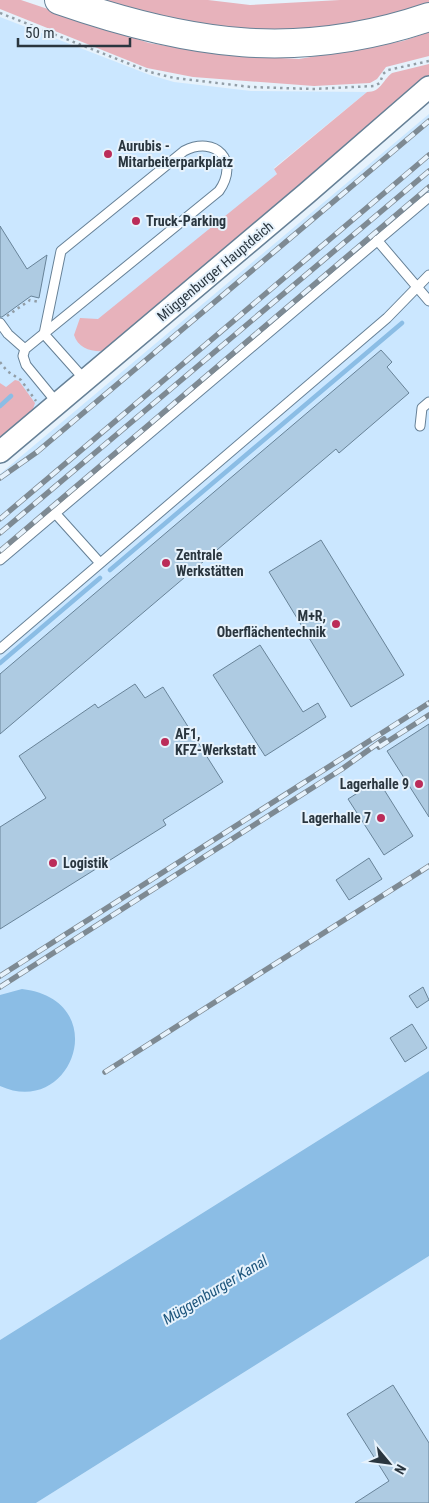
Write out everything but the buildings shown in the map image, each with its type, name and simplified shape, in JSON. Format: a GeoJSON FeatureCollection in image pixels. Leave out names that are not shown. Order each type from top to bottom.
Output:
{"type":"FeatureCollection","features":[{"type":"Feature","properties":{"kind":"highway"},"geometry":{"type":"LineString","coordinates":[[59,0],[116,19],[191,38],[229,43],[310,43],[398,28],[429,17]]}},
{"type":"Feature","properties":{"kind":"street","name":"Müggenburger Hauptdeich"},"geometry":{"type":"LineString","coordinates":[[0,452],[429,87]]}},
{"type":"Feature","properties":{"kind":"lane"},"geometry":{"type":"LineString","coordinates":[[44,334],[61,251],[184,150],[196,145],[209,146],[218,151],[225,160],[228,170],[226,181],[219,191],[44,334],[25,349],[23,356],[51,409]]}},
{"type":"Feature","properties":{"kind":"lane"},"geometry":{"type":"LineString","coordinates":[[0,560],[429,197]]}},
{"type":"Feature","properties":{"kind":"lane"},"geometry":{"type":"LineString","coordinates":[[377,240],[429,301]]}},
{"type":"Feature","properties":{"kind":"lane"},"geometry":{"type":"LineString","coordinates":[[0,649],[387,318],[429,275]]}},
{"type":"Feature","properties":{"kind":"lane"},"geometry":{"type":"LineString","coordinates":[[0,322],[8,334],[25,349]]}},
{"type":"Feature","properties":{"kind":"lane"},"geometry":{"type":"LineString","coordinates":[[44,334],[85,380]]}},
{"type":"Feature","properties":{"kind":"lane"},"geometry":{"type":"LineString","coordinates":[[420,426],[422,408],[429,402]]}},
{"type":"Feature","properties":{"kind":"lane"},"geometry":{"type":"LineString","coordinates":[[55,513],[100,564]]}},
{"type":"Feature","properties":{"kind":"path"},"geometry":{"type":"LineString","coordinates":[[0,13],[150,72],[200,82],[252,87],[312,89],[374,86],[380,83],[383,74],[388,70],[429,61]]}},
{"type":"Feature","properties":{"kind":"path"},"geometry":{"type":"LineString","coordinates":[[0,322],[30,300],[50,304]]}},
{"type":"Feature","properties":{"kind":"path"},"geometry":{"type":"LineString","coordinates":[[0,362],[7,371],[21,380],[51,409]]}},
{"type":"Feature","properties":{"kind":"shaded area"},"geometry":{"type":"Polygon","coordinates":[[[0,0],[21,0],[149,43],[224,55],[299,59],[403,41],[429,32],[429,56],[386,67],[377,79],[370,83],[314,86],[193,77],[147,68],[0,9],[0,0]]]}},
{"type":"Feature","properties":{"kind":"shaded area"},"geometry":{"type":"Polygon","coordinates":[[[89,0],[208,0],[250,5],[340,0],[429,0],[429,2],[379,22],[350,30],[223,35],[89,0]]]}},
{"type":"Feature","properties":{"kind":"shaded area"},"geometry":{"type":"Polygon","coordinates":[[[0,17],[150,75],[174,82],[251,91],[367,92],[274,168],[277,174],[118,342],[31,415],[0,383],[0,17]]]}},
{"type":"Feature","properties":{"kind":"shaded area"},"geometry":{"type":"Polygon","coordinates":[[[429,64],[429,76],[364,134],[104,351],[90,350],[79,343],[74,335],[80,318],[98,319],[277,174],[274,169],[367,92],[372,92],[378,88],[392,73],[429,64]]]}},
{"type":"Feature","properties":{"kind":"shaded area"},"geometry":{"type":"Polygon","coordinates":[[[429,114],[429,1071],[0,1340],[0,474],[429,114]]]}},
{"type":"Feature","properties":{"kind":"shaded area"},"geometry":{"type":"Polygon","coordinates":[[[15,380],[19,381],[35,403],[31,415],[0,441],[0,383],[6,387],[15,380]]]}},
{"type":"Feature","properties":{"kind":"shaded area"},"geometry":{"type":"Polygon","coordinates":[[[429,1256],[429,1503],[36,1503],[378,1288],[429,1256]]]}},
{"type":"Feature","properties":{"kind":"water"},"geometry":{"type":"Polygon","coordinates":[[[22,989],[50,998],[68,1013],[75,1033],[73,1054],[63,1073],[47,1086],[26,1092],[0,1086],[0,995],[22,989]]]}},
{"type":"Feature","properties":{"kind":"water","name":"Müggenburger Kanal"},"geometry":{"type":"Polygon","coordinates":[[[429,1071],[429,1256],[36,1503],[0,1503],[0,1340],[429,1071]]]}},
{"type":"Feature","properties":{"kind":"waterway"},"geometry":{"type":"LineString","coordinates":[[110,570],[402,323]]}},
{"type":"Feature","properties":{"kind":"waterway"},"geometry":{"type":"LineString","coordinates":[[0,406],[11,396]]}},
{"type":"Feature","properties":{"kind":"waterway"},"geometry":{"type":"LineString","coordinates":[[0,663],[100,578]]}},
{"type":"Feature","properties":{"kind":"railway"},"geometry":{"type":"LineString","coordinates":[[0,478],[37,452],[429,121]]}},
{"type":"Feature","properties":{"kind":"railway"},"geometry":{"type":"LineString","coordinates":[[0,519],[429,155]]}},
{"type":"Feature","properties":{"kind":"railway"},"geometry":{"type":"LineString","coordinates":[[0,533],[429,171]]}},
{"type":"Feature","properties":{"kind":"railway"},"geometry":{"type":"LineString","coordinates":[[0,551],[429,187]]}},
{"type":"Feature","properties":{"kind":"railway"},"geometry":{"type":"LineString","coordinates":[[0,976],[429,703]]}},
{"type":"Feature","properties":{"kind":"railway"},"geometry":{"type":"LineString","coordinates":[[379,747],[429,715]]}},
{"type":"Feature","properties":{"kind":"railway"},"geometry":{"type":"LineString","coordinates":[[0,987],[342,769],[384,739]]}},
{"type":"Feature","properties":{"kind":"railway"},"geometry":{"type":"LineString","coordinates":[[105,1072],[429,866]]}},
{"type":"Feature","properties":{"kind":"place","name":"Aurubis - Mitarbeiterparkplatz"},"geometry":{"type":"Point","coordinates":[108,154]}},
{"type":"Feature","properties":{"kind":"place","name":"Truck-Parking"},"geometry":{"type":"Point","coordinates":[136,221]}},
{"type":"Feature","properties":{"kind":"place","name":"Zentrale Werkstätten"},"geometry":{"type":"Point","coordinates":[166,563]}},
{"type":"Feature","properties":{"kind":"place","name":"M+R, Oberflächentechnik"},"geometry":{"type":"Point","coordinates":[336,624]}},
{"type":"Feature","properties":{"kind":"place","name":"AF1, KFZ-Werkstatt"},"geometry":{"type":"Point","coordinates":[165,742]}},
{"type":"Feature","properties":{"kind":"place","name":"Lagerhalle 9"},"geometry":{"type":"Point","coordinates":[419,784]}},
{"type":"Feature","properties":{"kind":"place","name":"Lagerhalle 7"},"geometry":{"type":"Point","coordinates":[381,818]}},
{"type":"Feature","properties":{"kind":"place","name":"Logistik"},"geometry":{"type":"Point","coordinates":[53,863]}}]}
